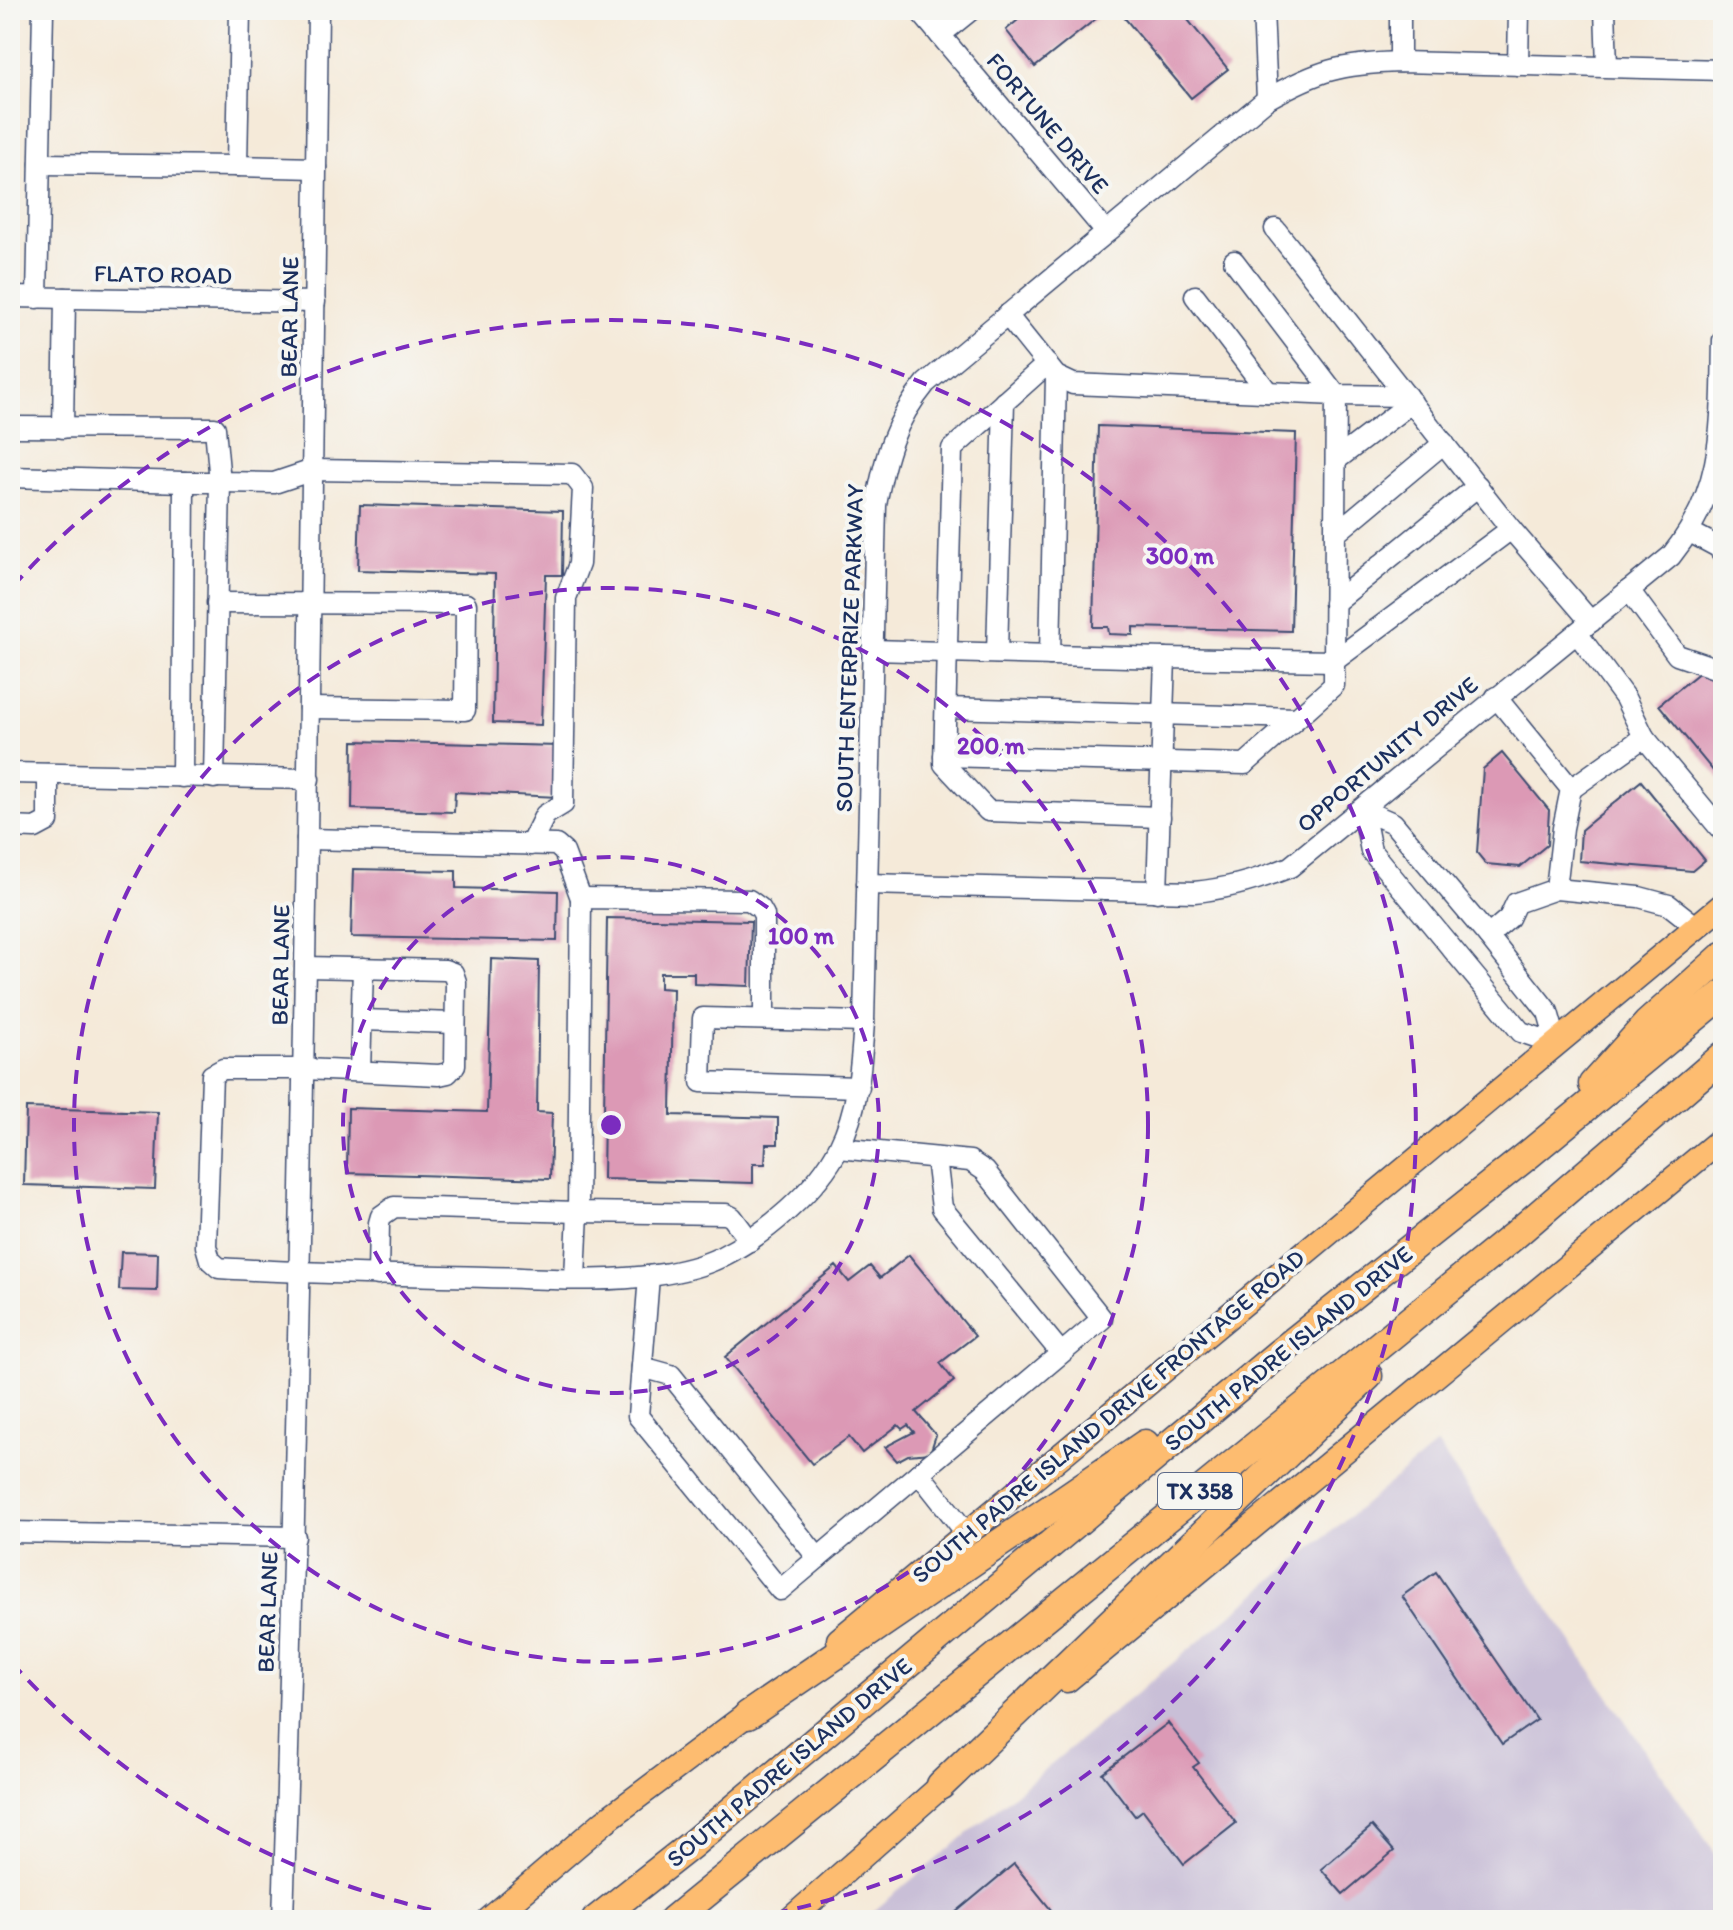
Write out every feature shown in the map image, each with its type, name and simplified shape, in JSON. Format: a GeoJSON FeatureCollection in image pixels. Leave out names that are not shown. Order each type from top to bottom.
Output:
{"type":"FeatureCollection","features":[{"type":"Feature","properties":{"kind":"highway"},"geometry":{"type":"LineString","coordinates":[[1528,1155],[1647,1024],[1723,956]]}},
{"type":"Feature","properties":{"kind":"highway","name":"SOUTH PADRE ISLAND DRIVE"},"geometry":{"type":"LineString","coordinates":[[596,1920],[703,1835],[1278,1354],[1528,1155],[1723,994]]}},
{"type":"Feature","properties":{"kind":"highway","name":"SOUTH PADRE ISLAND DRIVE"},"geometry":{"type":"LineString","coordinates":[[673,1920],[1515,1235],[1723,1056]]}},
{"type":"Feature","properties":{"kind":"highway"},"geometry":{"type":"LineString","coordinates":[[941,1785],[1515,1235]]}},
{"type":"Feature","properties":{"kind":"highway"},"geometry":{"type":"LineString","coordinates":[[748,1715],[1278,1354]]}},
{"type":"Feature","properties":{"kind":"main road","name":"SOUTH PADRE ISLAND DRIVE FRONTAGE ROAD"},"geometry":{"type":"LineString","coordinates":[[489,1920],[605,1821],[748,1715],[1723,905]]}},
{"type":"Feature","properties":{"kind":"main road"},"geometry":{"type":"LineString","coordinates":[[790,1920],[941,1785],[1723,1138]]}},
{"type":"Feature","properties":{"kind":"street"},"geometry":{"type":"LineString","coordinates":[[37,298],[43,10]]}},
{"type":"Feature","properties":{"kind":"street"},"geometry":{"type":"LineString","coordinates":[[237,166],[240,10]]}},
{"type":"Feature","properties":{"kind":"street","name":"BEAR LANE"},"geometry":{"type":"LineString","coordinates":[[283,1920],[301,1272],[318,10]]}},
{"type":"Feature","properties":{"kind":"street","name":"FORTUNE DRIVE"},"geometry":{"type":"LineString","coordinates":[[919,10],[1106,232]]}},
{"type":"Feature","properties":{"kind":"street"},"geometry":{"type":"LineString","coordinates":[[940,35],[971,10]]}},
{"type":"Feature","properties":{"kind":"street"},"geometry":{"type":"LineString","coordinates":[[1263,10],[1267,99]]}},
{"type":"Feature","properties":{"kind":"street"},"geometry":{"type":"LineString","coordinates":[[1400,10],[1400,62]]}},
{"type":"Feature","properties":{"kind":"street"},"geometry":{"type":"LineString","coordinates":[[1518,65],[1519,10]]}},
{"type":"Feature","properties":{"kind":"street"},"geometry":{"type":"LineString","coordinates":[[1605,10],[1607,66]]}},
{"type":"Feature","properties":{"kind":"street","name":"SOUTH ENTERPRIZE PARKWAY"},"geometry":{"type":"LineString","coordinates":[[304,1069],[223,1069],[212,1075],[207,1232],[210,1260],[219,1268],[378,1275],[623,1279],[689,1269],[719,1259],[750,1241],[802,1197],[839,1148],[859,1087],[864,1022],[876,505],[892,438],[907,407],[926,383],[1267,99],[1303,79],[1329,69],[1361,63],[1400,62],[1723,70]]}},
{"type":"Feature","properties":{"kind":"street"},"geometry":{"type":"LineString","coordinates":[[40,164],[316,168]]}},
{"type":"Feature","properties":{"kind":"street"},"geometry":{"type":"LineString","coordinates":[[1275,229],[1511,529],[1584,628],[1644,737],[1723,832]]}},
{"type":"Feature","properties":{"kind":"street"},"geometry":{"type":"LineString","coordinates":[[944,756],[1245,764],[1334,685],[1336,395],[1234,261]]}},
{"type":"Feature","properties":{"kind":"street"},"geometry":{"type":"LineString","coordinates":[[1195,296],[1268,392]]}},
{"type":"Feature","properties":{"kind":"street","name":"FLATO ROAD"},"geometry":{"type":"LineString","coordinates":[[10,297],[315,302]]}},
{"type":"Feature","properties":{"kind":"street"},"geometry":{"type":"LineString","coordinates":[[63,428],[65,298]]}},
{"type":"Feature","properties":{"kind":"street"},"geometry":{"type":"LineString","coordinates":[[1007,315],[1051,370],[1073,384],[1409,399]]}},
{"type":"Feature","properties":{"kind":"street","name":"OPPORTUNITY DRIVE"},"geometry":{"type":"LineString","coordinates":[[867,884],[1194,892],[1258,880],[1290,867],[1671,556],[1690,532],[1706,499],[1718,459],[1723,340]]}},
{"type":"Feature","properties":{"kind":"street"},"geometry":{"type":"LineString","coordinates":[[1051,370],[1004,402],[952,449],[944,764],[988,811],[1160,817]]}},
{"type":"Feature","properties":{"kind":"street"},"geometry":{"type":"LineString","coordinates":[[1050,655],[1051,370]]}},
{"type":"Feature","properties":{"kind":"street"},"geometry":{"type":"LineString","coordinates":[[1336,460],[1409,399]]}},
{"type":"Feature","properties":{"kind":"street"},"geometry":{"type":"LineString","coordinates":[[997,653],[1004,402]]}},
{"type":"Feature","properties":{"kind":"street"},"geometry":{"type":"LineString","coordinates":[[10,427],[215,428],[220,482],[214,778]]}},
{"type":"Feature","properties":{"kind":"street"},"geometry":{"type":"LineString","coordinates":[[1335,534],[1444,443]]}},
{"type":"Feature","properties":{"kind":"street"},"geometry":{"type":"LineString","coordinates":[[10,477],[274,483],[313,470],[572,474],[583,488],[579,564],[566,598],[563,804],[545,815],[530,845]]}},
{"type":"Feature","properties":{"kind":"street"},"geometry":{"type":"LineString","coordinates":[[182,777],[184,482]]}},
{"type":"Feature","properties":{"kind":"street"},"geometry":{"type":"LineString","coordinates":[[1334,603],[1478,486]]}},
{"type":"Feature","properties":{"kind":"street"},"geometry":{"type":"LineString","coordinates":[[872,650],[1334,661],[1511,529]]}},
{"type":"Feature","properties":{"kind":"street"},"geometry":{"type":"LineString","coordinates":[[1690,532],[1718,547],[1723,554]]}},
{"type":"Feature","properties":{"kind":"street"},"geometry":{"type":"LineString","coordinates":[[1629,590],[1677,655],[1715,668],[1723,663]]}},
{"type":"Feature","properties":{"kind":"street"},"geometry":{"type":"LineString","coordinates":[[217,603],[466,604],[465,710],[309,708]]}},
{"type":"Feature","properties":{"kind":"street"},"geometry":{"type":"LineString","coordinates":[[1157,892],[1165,658]]}},
{"type":"Feature","properties":{"kind":"street"},"geometry":{"type":"LineString","coordinates":[[1496,697],[1571,789]]}},
{"type":"Feature","properties":{"kind":"street"},"geometry":{"type":"LineString","coordinates":[[946,708],[1297,718]]}},
{"type":"Feature","properties":{"kind":"street"},"geometry":{"type":"LineString","coordinates":[[1556,889],[1571,789],[1644,737]]}},
{"type":"Feature","properties":{"kind":"street"},"geometry":{"type":"LineString","coordinates":[[10,773],[309,779]]}},
{"type":"Feature","properties":{"kind":"street"},"geometry":{"type":"LineString","coordinates":[[10,827],[35,828],[48,821],[48,774]]}},
{"type":"Feature","properties":{"kind":"street"},"geometry":{"type":"LineString","coordinates":[[1363,810],[1393,823],[1488,936],[1548,1012],[1557,1044]]}},
{"type":"Feature","properties":{"kind":"street"},"geometry":{"type":"LineString","coordinates":[[1363,810],[1371,851],[1521,1032],[1557,1044]]}},
{"type":"Feature","properties":{"kind":"street"},"geometry":{"type":"LineString","coordinates":[[307,839],[556,845],[564,852],[581,898],[575,1278]]}},
{"type":"Feature","properties":{"kind":"street"},"geometry":{"type":"LineString","coordinates":[[1488,936],[1509,918],[1516,903],[1556,889],[1639,897],[1669,905],[1697,927]]}},
{"type":"Feature","properties":{"kind":"street"},"geometry":{"type":"LineString","coordinates":[[581,898],[749,900],[764,915],[764,1019]]}},
{"type":"Feature","properties":{"kind":"street"},"geometry":{"type":"LineString","coordinates":[[304,1069],[448,1073],[455,1065],[456,982],[453,973],[445,970],[306,967]]}},
{"type":"Feature","properties":{"kind":"street"},"geometry":{"type":"LineString","coordinates":[[360,1071],[363,968]]}},
{"type":"Feature","properties":{"kind":"street"},"geometry":{"type":"LineString","coordinates":[[859,1087],[701,1082],[703,1018],[864,1022]]}},
{"type":"Feature","properties":{"kind":"street"},"geometry":{"type":"LineString","coordinates":[[362,1020],[455,1023]]}},
{"type":"Feature","properties":{"kind":"street"},"geometry":{"type":"LineString","coordinates":[[649,1276],[638,1416],[780,1590],[1102,1319],[985,1171],[970,1161],[839,1148]]}},
{"type":"Feature","properties":{"kind":"street"},"geometry":{"type":"LineString","coordinates":[[936,1158],[942,1208],[1061,1353]]}},
{"type":"Feature","properties":{"kind":"street"},"geometry":{"type":"LineString","coordinates":[[378,1275],[379,1223],[381,1216],[394,1207],[726,1214],[732,1217],[750,1241]]}},
{"type":"Feature","properties":{"kind":"street"},"geometry":{"type":"LineString","coordinates":[[642,1367],[671,1375],[818,1558]]}},
{"type":"Feature","properties":{"kind":"street"},"geometry":{"type":"LineString","coordinates":[[919,1473],[967,1534]]}},
{"type":"Feature","properties":{"kind":"street"},"geometry":{"type":"LineString","coordinates":[[10,1532],[295,1537]]}},
{"type":"Feature","properties":{"kind":"shaded area"},"geometry":{"type":"Polygon","coordinates":[[[1437,1444],[1723,1865],[1723,1920],[863,1920],[1437,1444]]]}},
{"type":"Feature","properties":{"kind":"building"},"geometry":{"type":"Polygon","coordinates":[[[1030,10],[1107,10],[1035,67],[1006,30],[1030,10]]]}},
{"type":"Feature","properties":{"kind":"building"},"geometry":{"type":"Polygon","coordinates":[[[1118,10],[1180,10],[1228,69],[1191,98],[1118,10]]]}},
{"type":"Feature","properties":{"kind":"building"},"geometry":{"type":"Polygon","coordinates":[[[1098,426],[1296,433],[1291,631],[1133,627],[1133,635],[1109,634],[1108,627],[1093,627],[1098,426]]]}},
{"type":"Feature","properties":{"kind":"building"},"geometry":{"type":"Polygon","coordinates":[[[360,505],[563,511],[562,575],[546,575],[541,725],[493,723],[495,574],[358,570],[360,505]]]}},
{"type":"Feature","properties":{"kind":"building"},"geometry":{"type":"Polygon","coordinates":[[[1705,668],[1723,690],[1723,783],[1659,705],[1705,668]]]}},
{"type":"Feature","properties":{"kind":"building"},"geometry":{"type":"Polygon","coordinates":[[[353,741],[559,746],[558,797],[455,792],[454,812],[352,809],[353,741]]]}},
{"type":"Feature","properties":{"kind":"building"},"geometry":{"type":"Polygon","coordinates":[[[1502,753],[1549,810],[1547,845],[1520,867],[1486,864],[1477,853],[1483,769],[1502,753]]]}},
{"type":"Feature","properties":{"kind":"building"},"geometry":{"type":"Polygon","coordinates":[[[1641,781],[1705,860],[1692,871],[1579,861],[1581,830],[1641,781]]]}},
{"type":"Feature","properties":{"kind":"building"},"geometry":{"type":"Polygon","coordinates":[[[353,869],[456,871],[456,888],[558,891],[557,941],[351,937],[353,869]]]}},
{"type":"Feature","properties":{"kind":"building"},"geometry":{"type":"Polygon","coordinates":[[[607,918],[751,921],[749,986],[694,984],[694,973],[660,973],[660,988],[673,989],[671,1115],[778,1118],[778,1144],[766,1144],[765,1164],[753,1164],[753,1183],[603,1179],[607,918]]]}},
{"type":"Feature","properties":{"kind":"building"},"geometry":{"type":"Polygon","coordinates":[[[491,959],[539,961],[537,1112],[552,1113],[550,1179],[347,1173],[348,1108],[487,1112],[491,959]]]}},
{"type":"Feature","properties":{"kind":"building"},"geometry":{"type":"Polygon","coordinates":[[[26,1108],[158,1112],[155,1189],[24,1185],[26,1108]]]}},
{"type":"Feature","properties":{"kind":"building"},"geometry":{"type":"Polygon","coordinates":[[[121,1252],[158,1253],[157,1291],[119,1290],[121,1252]]]}},
{"type":"Feature","properties":{"kind":"building"},"geometry":{"type":"Polygon","coordinates":[[[909,1255],[975,1336],[940,1363],[954,1381],[916,1412],[936,1435],[930,1453],[908,1455],[897,1461],[885,1447],[914,1432],[908,1425],[902,1429],[898,1425],[862,1453],[849,1437],[812,1464],[725,1357],[836,1266],[849,1282],[870,1266],[880,1278],[909,1255]]]}},
{"type":"Feature","properties":{"kind":"building"},"geometry":{"type":"Polygon","coordinates":[[[1436,1572],[1537,1720],[1502,1744],[1402,1596],[1436,1572]]]}},
{"type":"Feature","properties":{"kind":"building"},"geometry":{"type":"Polygon","coordinates":[[[1168,1723],[1199,1763],[1193,1767],[1236,1823],[1184,1864],[1143,1810],[1135,1816],[1102,1773],[1168,1723]]]}},
{"type":"Feature","properties":{"kind":"building"},"geometry":{"type":"Polygon","coordinates":[[[1372,1826],[1394,1851],[1343,1894],[1321,1869],[1372,1826]]]}},
{"type":"Feature","properties":{"kind":"building"},"geometry":{"type":"Polygon","coordinates":[[[1014,1864],[1052,1911],[1041,1920],[950,1920],[949,1918],[1014,1864]]]}}]}
